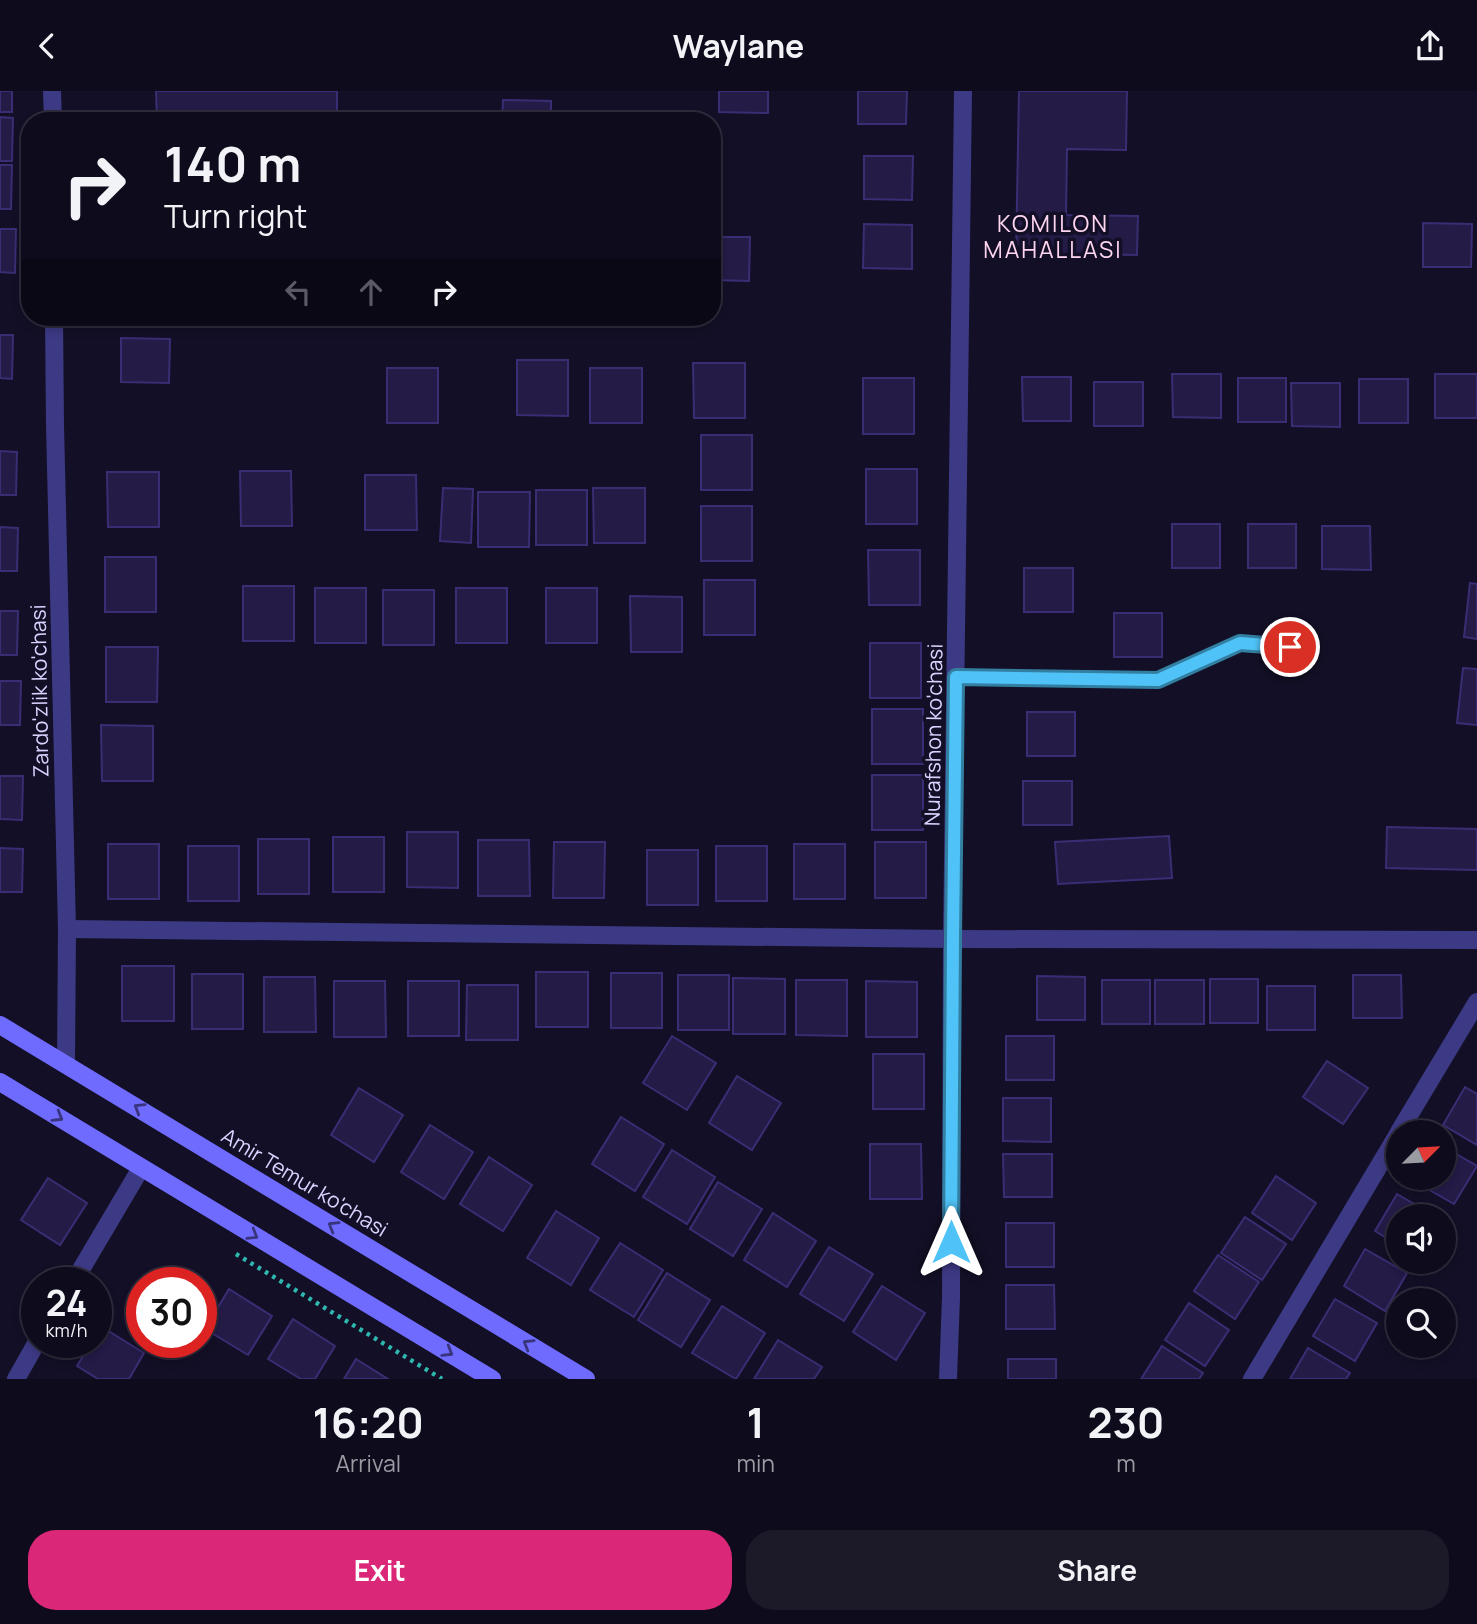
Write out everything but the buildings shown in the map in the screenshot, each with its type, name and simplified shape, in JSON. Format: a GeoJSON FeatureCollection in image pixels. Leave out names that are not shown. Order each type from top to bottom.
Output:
{"type":"FeatureCollection","features":[{"type":"Feature","properties":{"kind":"main road","name":"Amir Temur ko'chasi"},"geometry":{"type":"LineString","coordinates":[[0,1025],[586,1379]]}},
{"type":"Feature","properties":{"kind":"main road"},"geometry":{"type":"LineString","coordinates":[[0,1082],[492,1379]]}},
{"type":"Feature","properties":{"kind":"street"},"geometry":{"type":"LineString","coordinates":[[52,91],[52,112]]}},
{"type":"Feature","properties":{"kind":"street","name":"Nurafshon ko'chasi"},"geometry":{"type":"LineString","coordinates":[[948,1379],[963,91]]}},
{"type":"Feature","properties":{"kind":"street","name":"Zardo'zlik ko'chasi"},"geometry":{"type":"LineString","coordinates":[[54,326],[68,929],[66,1063]]}},
{"type":"Feature","properties":{"kind":"street"},"geometry":{"type":"LineString","coordinates":[[68,929],[953,939],[1477,940]]}},
{"type":"Feature","properties":{"kind":"street"},"geometry":{"type":"LineString","coordinates":[[1407,1120],[1477,1002]]}},
{"type":"Feature","properties":{"kind":"street"},"geometry":{"type":"LineString","coordinates":[[1252,1379],[1386,1155]]}},
{"type":"Feature","properties":{"kind":"street"},"geometry":{"type":"LineString","coordinates":[[82,1267],[141,1168]]}},
{"type":"Feature","properties":{"kind":"street"},"geometry":{"type":"LineString","coordinates":[[16,1379],[28,1358]]}},
{"type":"Feature","properties":{"kind":"lane"},"geometry":{"type":"LineString","coordinates":[[956,677],[1158,680],[1240,643],[1290,647]]}},
{"type":"Feature","properties":{"kind":"district","name":"KOMILON MAHALLASI"},"geometry":{"type":"Point","coordinates":[1053,236]}},
{"type":"Feature","properties":{"kind":"route"},"geometry":{"type":"LineString","coordinates":[[951,1242],[956,677],[1158,680],[1240,643],[1290,647]]}}]}
